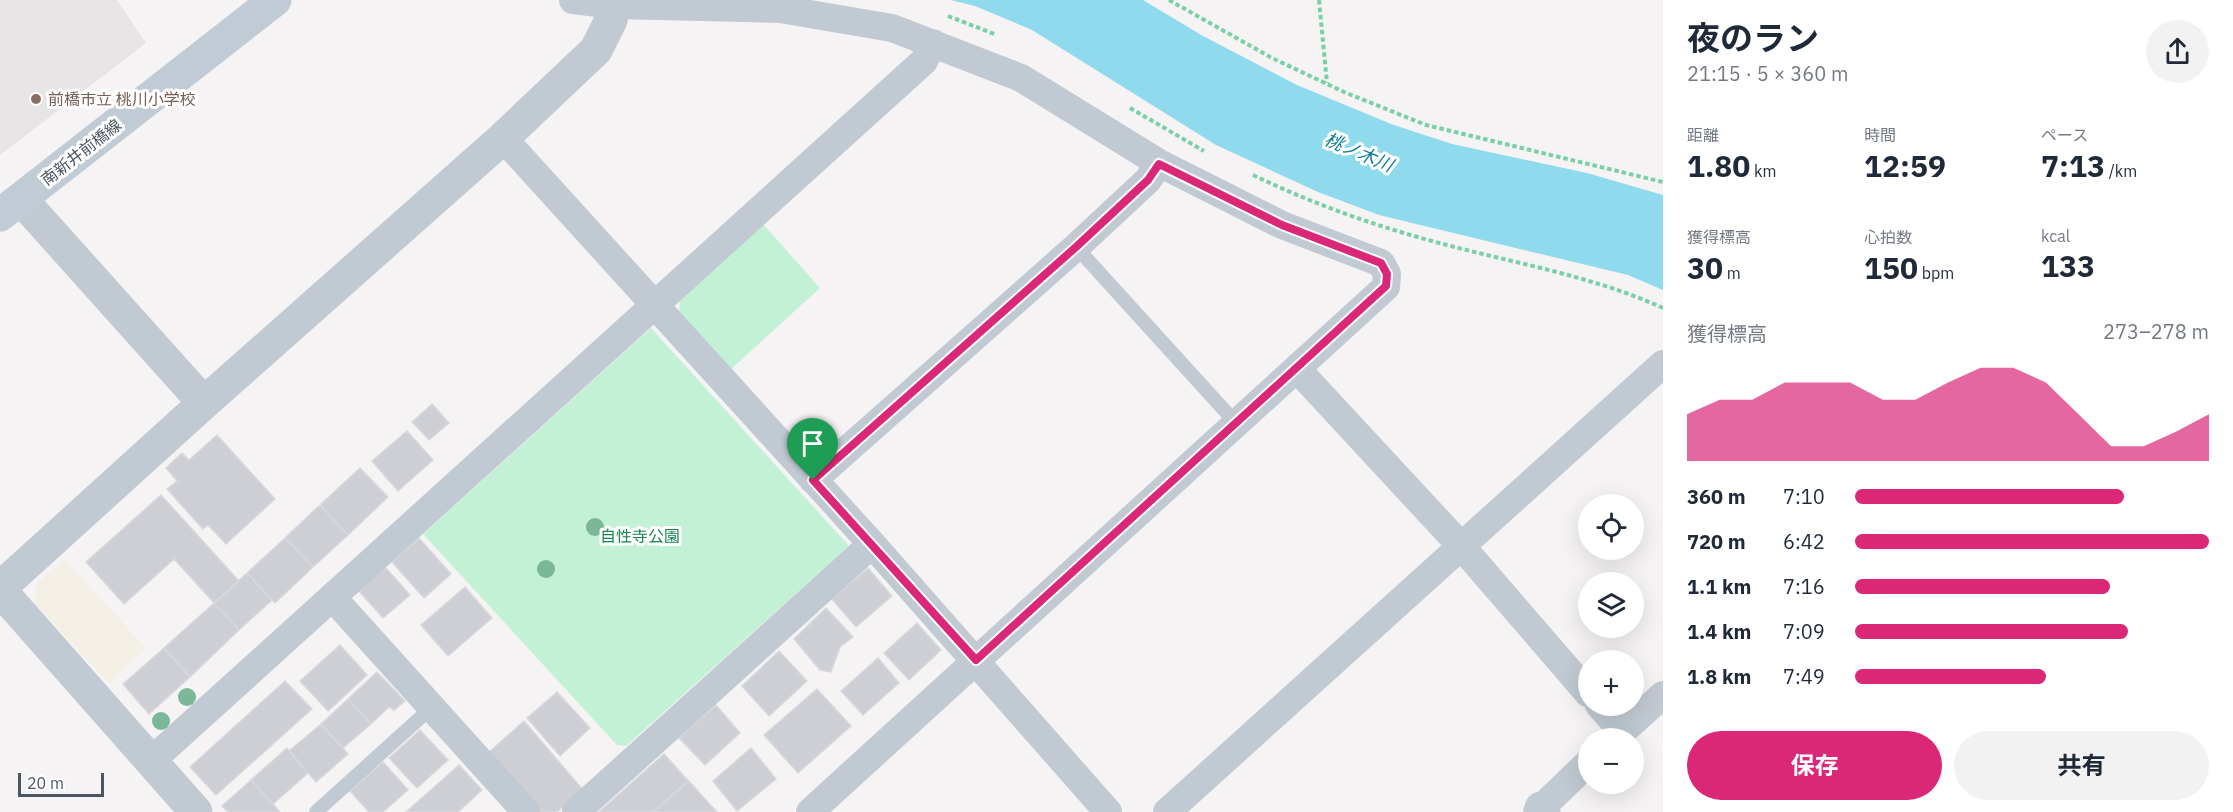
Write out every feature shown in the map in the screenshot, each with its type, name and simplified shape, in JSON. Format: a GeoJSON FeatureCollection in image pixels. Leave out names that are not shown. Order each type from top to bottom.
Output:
{"type":"FeatureCollection","features":[{"type":"Feature","properties":{"kind":"main road","name":"南新井前橋線"},"geometry":{"type":"LineString","coordinates":[[11,207],[275,0]]}},
{"type":"Feature","properties":{"kind":"street"},"geometry":{"type":"LineString","coordinates":[[573,0],[614,5],[780,9],[892,28],[1021,78],[1159,164],[1282,225],[1381,263],[1387,274],[1386,286],[813,811]]}},
{"type":"Feature","properties":{"kind":"street"},"geometry":{"type":"LineString","coordinates":[[196,812],[0,589],[204,403],[503,138],[596,50],[611,20],[614,5]]}},
{"type":"Feature","properties":{"kind":"street"},"geometry":{"type":"LineString","coordinates":[[150,762],[924,61],[933,43]]}},
{"type":"Feature","properties":{"kind":"street"},"geometry":{"type":"LineString","coordinates":[[503,138],[872,544],[1108,812]]}},
{"type":"Feature","properties":{"kind":"street"},"geometry":{"type":"LineString","coordinates":[[813,480],[1076,247],[1148,180],[1159,164]]}},
{"type":"Feature","properties":{"kind":"street"},"geometry":{"type":"LineString","coordinates":[[11,207],[204,403]]}},
{"type":"Feature","properties":{"kind":"street"},"geometry":{"type":"LineString","coordinates":[[1167,812],[1663,364]]}},
{"type":"Feature","properties":{"kind":"street"},"geometry":{"type":"LineString","coordinates":[[1297,369],[1462,547],[1578,681]]}},
{"type":"Feature","properties":{"kind":"street"},"geometry":{"type":"LineString","coordinates":[[576,812],[872,544]]}},
{"type":"Feature","properties":{"kind":"street"},"geometry":{"type":"LineString","coordinates":[[333,598],[526,812]]}},
{"type":"Feature","properties":{"kind":"street"},"geometry":{"type":"LineString","coordinates":[[1626,728],[1663,695]]}},
{"type":"Feature","properties":{"kind":"street"},"geometry":{"type":"LineString","coordinates":[[1541,811],[1578,773]]}},
{"type":"Feature","properties":{"kind":"lane"},"geometry":{"type":"LineString","coordinates":[[1076,247],[1236,423]]}},
{"type":"Feature","properties":{"kind":"lane"},"geometry":{"type":"LineString","coordinates":[[316,812],[431,708]]}},
{"type":"Feature","properties":{"kind":"path"},"geometry":{"type":"LineString","coordinates":[[1170,0],[1272,58],[1426,125],[1663,182]]}},
{"type":"Feature","properties":{"kind":"path"},"geometry":{"type":"LineString","coordinates":[[1319,0],[1328,83]]}},
{"type":"Feature","properties":{"kind":"path"},"geometry":{"type":"LineString","coordinates":[[937,12],[982,27],[1002,38]]}},
{"type":"Feature","properties":{"kind":"path"},"geometry":{"type":"LineString","coordinates":[[1128,107],[1214,156]]}},
{"type":"Feature","properties":{"kind":"path"},"geometry":{"type":"LineString","coordinates":[[1246,172],[1300,198],[1370,221],[1446,245],[1587,281],[1663,308]]}},
{"type":"Feature","properties":{"kind":"shaded area","name":"前橋市立 桃川小学校"},"geometry":{"type":"Polygon","coordinates":[[[0,0],[117,0],[146,43],[0,155],[0,0]]]}},
{"type":"Feature","properties":{"kind":"green space"},"geometry":{"type":"Polygon","coordinates":[[[763,224],[820,288],[730,370],[679,318],[680,298],[763,224]]]}},
{"type":"Feature","properties":{"kind":"green space","name":"自性寺公園"},"geometry":{"type":"Polygon","coordinates":[[[651,328],[849,546],[626,746],[617,745],[423,534],[651,328]]]}},
{"type":"Feature","properties":{"kind":"sand"},"geometry":{"type":"Polygon","coordinates":[[[65,560],[146,648],[109,683],[35,604],[36,583],[65,560]]]}},
{"type":"Feature","properties":{"kind":"water","name":"桃ノ木川"},"geometry":{"type":"Polygon","coordinates":[[[951,0],[1143,0],[1203,36],[1297,85],[1391,124],[1452,144],[1587,173],[1663,195],[1663,290],[1628,275],[1379,215],[1318,192],[1216,145],[1032,30],[975,6],[951,0]]]}},
{"type":"Feature","properties":{"kind":"building"},"geometry":{"type":"Polygon","coordinates":[[[432,404],[449,423],[429,440],[412,422],[432,404]]]}},
{"type":"Feature","properties":{"kind":"building"},"geometry":{"type":"Polygon","coordinates":[[[407,431],[433,460],[398,491],[372,461],[407,431]]]}},
{"type":"Feature","properties":{"kind":"building"},"geometry":{"type":"Polygon","coordinates":[[[217,435],[275,499],[226,544],[208,525],[203,529],[167,489],[177,481],[166,468],[182,453],[189,460],[217,435]]]}},
{"type":"Feature","properties":{"kind":"building"},"geometry":{"type":"Polygon","coordinates":[[[360,468],[388,497],[348,535],[320,505],[360,468]]]}},
{"type":"Feature","properties":{"kind":"building"},"geometry":{"type":"Polygon","coordinates":[[[161,495],[239,581],[214,603],[174,559],[124,604],[86,562],[161,495]]]}},
{"type":"Feature","properties":{"kind":"building"},"geometry":{"type":"Polygon","coordinates":[[[320,505],[348,535],[313,567],[285,538],[320,505]]]}},
{"type":"Feature","properties":{"kind":"building"},"geometry":{"type":"Polygon","coordinates":[[[285,538],[313,567],[275,603],[247,573],[285,538]]]}},
{"type":"Feature","properties":{"kind":"building"},"geometry":{"type":"Polygon","coordinates":[[[419,538],[451,574],[424,598],[392,562],[419,538]]]}},
{"type":"Feature","properties":{"kind":"building"},"geometry":{"type":"Polygon","coordinates":[[[385,567],[410,595],[383,618],[359,591],[385,567]]]}},
{"type":"Feature","properties":{"kind":"building"},"geometry":{"type":"Polygon","coordinates":[[[868,568],[892,596],[856,627],[832,599],[868,568]]]}},
{"type":"Feature","properties":{"kind":"building"},"geometry":{"type":"Polygon","coordinates":[[[247,573],[272,600],[239,630],[214,603],[247,573]]]}},
{"type":"Feature","properties":{"kind":"building"},"geometry":{"type":"Polygon","coordinates":[[[465,587],[492,618],[448,656],[421,625],[465,587]]]}},
{"type":"Feature","properties":{"kind":"building"},"geometry":{"type":"Polygon","coordinates":[[[214,603],[239,630],[190,677],[164,648],[214,603]]]}},
{"type":"Feature","properties":{"kind":"building"},"geometry":{"type":"Polygon","coordinates":[[[826,608],[853,637],[840,647],[831,672],[820,670],[794,639],[826,608]]]}},
{"type":"Feature","properties":{"kind":"building"},"geometry":{"type":"Polygon","coordinates":[[[917,623],[941,650],[909,680],[884,653],[917,623]]]}},
{"type":"Feature","properties":{"kind":"building"},"geometry":{"type":"Polygon","coordinates":[[[340,645],[367,675],[328,711],[300,681],[340,645]]]}},
{"type":"Feature","properties":{"kind":"building"},"geometry":{"type":"Polygon","coordinates":[[[164,648],[190,677],[149,714],[123,684],[164,648]]]}},
{"type":"Feature","properties":{"kind":"building"},"geometry":{"type":"Polygon","coordinates":[[[779,651],[807,681],[769,716],[742,686],[779,651]]]}},
{"type":"Feature","properties":{"kind":"building"},"geometry":{"type":"Polygon","coordinates":[[[878,658],[899,683],[863,715],[841,691],[878,658]]]}},
{"type":"Feature","properties":{"kind":"building"},"geometry":{"type":"Polygon","coordinates":[[[377,672],[405,701],[394,710],[389,707],[371,724],[348,699],[377,672]]]}},
{"type":"Feature","properties":{"kind":"building"},"geometry":{"type":"Polygon","coordinates":[[[285,681],[312,709],[216,795],[190,767],[285,681]]]}},
{"type":"Feature","properties":{"kind":"building"},"geometry":{"type":"Polygon","coordinates":[[[817,689],[851,726],[798,773],[764,735],[817,689]]]}},
{"type":"Feature","properties":{"kind":"building"},"geometry":{"type":"Polygon","coordinates":[[[557,692],[590,728],[560,756],[527,718],[557,692]]]}},
{"type":"Feature","properties":{"kind":"building"},"geometry":{"type":"Polygon","coordinates":[[[348,699],[371,724],[343,748],[321,724],[348,699]]]}},
{"type":"Feature","properties":{"kind":"building"},"geometry":{"type":"Polygon","coordinates":[[[716,705],[740,733],[705,765],[679,738],[716,705]]]}},
{"type":"Feature","properties":{"kind":"building"},"geometry":{"type":"Polygon","coordinates":[[[524,721],[583,790],[557,812],[539,812],[488,753],[524,721]]]}},
{"type":"Feature","properties":{"kind":"building"},"geometry":{"type":"Polygon","coordinates":[[[321,724],[348,754],[316,782],[289,751],[321,724]]]}},
{"type":"Feature","properties":{"kind":"building"},"geometry":{"type":"Polygon","coordinates":[[[420,730],[448,760],[417,788],[389,758],[420,730]]]}},
{"type":"Feature","properties":{"kind":"building"},"geometry":{"type":"Polygon","coordinates":[[[287,748],[308,773],[273,804],[251,780],[287,748]]]}},
{"type":"Feature","properties":{"kind":"building"},"geometry":{"type":"Polygon","coordinates":[[[751,748],[776,779],[737,811],[713,781],[751,748]]]}},
{"type":"Feature","properties":{"kind":"building"},"geometry":{"type":"Polygon","coordinates":[[[664,754],[688,781],[653,812],[599,812],[664,754]]]}},
{"type":"Feature","properties":{"kind":"building"},"geometry":{"type":"Polygon","coordinates":[[[664,754],[717,812],[599,812],[664,754]]]}},
{"type":"Feature","properties":{"kind":"building"},"geometry":{"type":"Polygon","coordinates":[[[383,762],[408,790],[383,812],[369,812],[350,791],[383,762]]]}},
{"type":"Feature","properties":{"kind":"building"},"geometry":{"type":"Polygon","coordinates":[[[459,765],[482,790],[458,812],[406,812],[459,765]]]}},
{"type":"Feature","properties":{"kind":"building"},"geometry":{"type":"Polygon","coordinates":[[[251,780],[280,812],[228,812],[222,806],[251,780]]]}},
{"type":"Feature","properties":{"kind":"place","name":"前橋市立 桃川小学校"},"geometry":{"type":"Point","coordinates":[36,99]}},
{"type":"Feature","properties":{"kind":"route"},"geometry":{"type":"LineString","coordinates":[[1159,164],[1282,225],[1381,263],[1387,274],[1386,286],[976,660],[813,480],[1076,247],[1148,180],[1159,164]]}}]}
